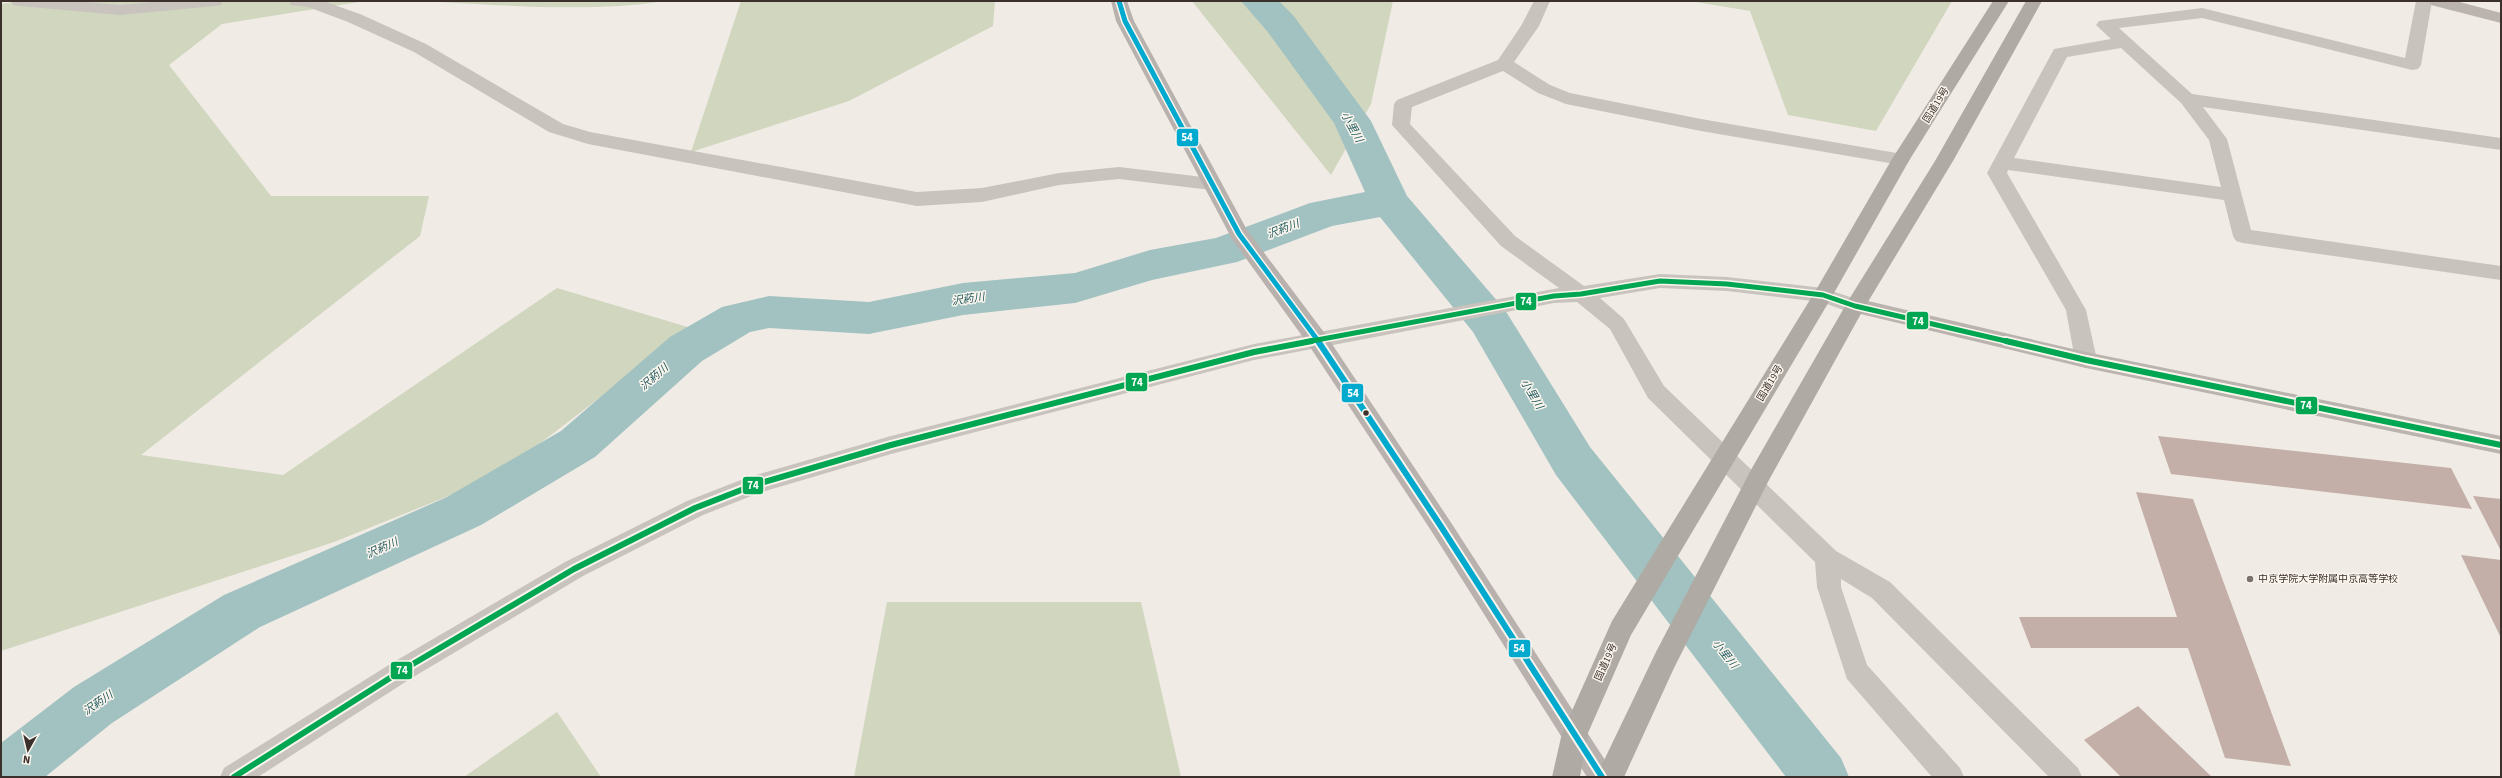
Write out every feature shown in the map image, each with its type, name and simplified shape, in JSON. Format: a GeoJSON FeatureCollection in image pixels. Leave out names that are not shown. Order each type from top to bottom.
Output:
{"type":"FeatureCollection","features":[{"type":"Feature","properties":{"kind":"highway","name":"国道19号"},"geometry":{"type":"LineString","coordinates":[[1566,777],[1575,733],[1621,629],[1823,295],[1902,159],[2001,1]]}},
{"type":"Feature","properties":{"kind":"highway"},"geometry":{"type":"LineString","coordinates":[[1610,777],[1665,660],[1760,475],[1855,306],[1944,161],[2034,1]]}},
{"type":"Feature","properties":{"kind":"main road"},"geometry":{"type":"LineString","coordinates":[[1119,1],[1125,21],[1239,234],[1318,341],[1575,733],[1602,777]]}},
{"type":"Feature","properties":{"kind":"street"},"geometry":{"type":"LineString","coordinates":[[20,1],[120,10],[215,1]]}},
{"type":"Feature","properties":{"kind":"street"},"geometry":{"type":"LineString","coordinates":[[297,1],[310,2],[354,18],[420,48],[556,128],[588,138],[918,199],[982,195],[1059,179],[1119,173],[1211,184]]}},
{"type":"Feature","properties":{"kind":"street"},"geometry":{"type":"LineString","coordinates":[[1542,1],[1530,26],[1504,64],[1403,104],[1401,125],[1508,241],[1581,294],[1617,324],[1656,392],[1827,558],[1881,590],[2068,777]]}},
{"type":"Feature","properties":{"kind":"street"},"geometry":{"type":"LineString","coordinates":[[2424,1],[2412,65],[2202,13],[2105,25],[2126,42],[2187,99],[2218,139],[2244,236],[2501,273]]}},
{"type":"Feature","properties":{"kind":"street"},"geometry":{"type":"LineString","coordinates":[[2437,1],[2501,18]]}},
{"type":"Feature","properties":{"kind":"street"},"geometry":{"type":"LineString","coordinates":[[2086,360],[2076,310],[1997,173],[2060,53],[2126,42]]}},
{"type":"Feature","properties":{"kind":"street"},"geometry":{"type":"LineString","coordinates":[[1504,64],[1544,89],[1566,98],[1701,125],[1902,159]]}},
{"type":"Feature","properties":{"kind":"street"},"geometry":{"type":"LineString","coordinates":[[2187,99],[2501,144]]}},
{"type":"Feature","properties":{"kind":"street"},"geometry":{"type":"LineString","coordinates":[[2002,163],[2232,195]]}},
{"type":"Feature","properties":{"kind":"street"},"geometry":{"type":"LineString","coordinates":[[234,777],[401,671],[561,577],[694,508],[754,485],[891,445],[1254,352],[1554,296],[1581,294],[1660,281],[1726,284],[1823,295],[1855,306],[2086,360],[2501,445]]}},
{"type":"Feature","properties":{"kind":"street"},"geometry":{"type":"LineString","coordinates":[[1827,558],[1829,587],[1856,671],[1950,777]]}},
{"type":"Feature","properties":{"kind":"green space"},"geometry":{"type":"Polygon","coordinates":[[[21,1],[365,1],[222,24],[169,65],[271,196],[429,196],[420,236],[141,455],[283,475],[557,288],[691,328],[496,477],[334,542],[1,651],[1,4],[21,1]]]}},
{"type":"Feature","properties":{"kind":"green space"},"geometry":{"type":"Polygon","coordinates":[[[423,1],[666,1],[606,7],[545,7],[423,1]]]}},
{"type":"Feature","properties":{"kind":"green space"},"geometry":{"type":"Polygon","coordinates":[[[741,1],[995,1],[993,26],[849,101],[691,152],[741,1]]]}},
{"type":"Feature","properties":{"kind":"green space"},"geometry":{"type":"Polygon","coordinates":[[[1192,1],[1393,1],[1371,104],[1331,175],[1192,1]]]}},
{"type":"Feature","properties":{"kind":"green space"},"geometry":{"type":"Polygon","coordinates":[[[1690,1],[1952,1],[1876,131],[1788,115],[1750,11],[1690,1]]]}},
{"type":"Feature","properties":{"kind":"green space"},"geometry":{"type":"Polygon","coordinates":[[[887,602],[1141,602],[1181,777],[854,777],[887,602]]]}},
{"type":"Feature","properties":{"kind":"green space"},"geometry":{"type":"Polygon","coordinates":[[[557,712],[601,777],[464,777],[557,712]]]}},
{"type":"Feature","properties":{"kind":"building"},"geometry":{"type":"Polygon","coordinates":[[[2158,436],[2451,468],[2472,509],[2171,474],[2158,436]]]}},
{"type":"Feature","properties":{"kind":"building"},"geometry":{"type":"Polygon","coordinates":[[[2136,492],[2193,499],[2291,766],[2225,758],[2188,648],[2031,648],[2019,617],[2177,617],[2136,492]]]}},
{"type":"Feature","properties":{"kind":"building"},"geometry":{"type":"Polygon","coordinates":[[[2473,496],[2501,499],[2501,551],[2473,496]]]}},
{"type":"Feature","properties":{"kind":"building"},"geometry":{"type":"Polygon","coordinates":[[[2461,555],[2501,560],[2501,638],[2461,555]]]}},
{"type":"Feature","properties":{"kind":"building"},"geometry":{"type":"Polygon","coordinates":[[[2138,706],[2212,777],[2121,777],[2084,740],[2138,706]]]}},
{"type":"Feature","properties":{"kind":"waterway","name":"小里川"},"geometry":{"type":"LineString","coordinates":[[1259,1],[1280,23],[1352,121],[1390,202]]}},
{"type":"Feature","properties":{"kind":"waterway","name":"沢葯川"},"geometry":{"type":"LineString","coordinates":[[1,777],[93,705],[242,611],[464,511],[578,444],[686,349],[738,318],[769,312],[869,318],[963,299],[1075,288],[1150,265],[1222,252],[1325,213],[1390,202]]}},
{"type":"Feature","properties":{"kind":"waterway","name":"小里川"},"geometry":{"type":"LineString","coordinates":[[1390,202],[1489,321],[1573,461],[1821,777]]}},
{"type":"Feature","properties":{"kind":"transit line","name":"54"},"geometry":{"type":"LineString","coordinates":[[1119,1],[1125,21],[1239,234],[1318,341],[1440,525],[1602,777]]}},
{"type":"Feature","properties":{"kind":"transit line","name":"74"},"geometry":{"type":"LineString","coordinates":[[234,777],[401,671],[574,569],[695,508],[754,485],[891,445],[1254,352],[1554,296],[1581,294],[1660,281],[1727,284],[1823,295],[1855,306],[2086,360],[2501,445]]}},
{"type":"Feature","properties":{"kind":"place","name":"中京学院大学附属中京高等学校"},"geometry":{"type":"Point","coordinates":[2250,579]}}]}
